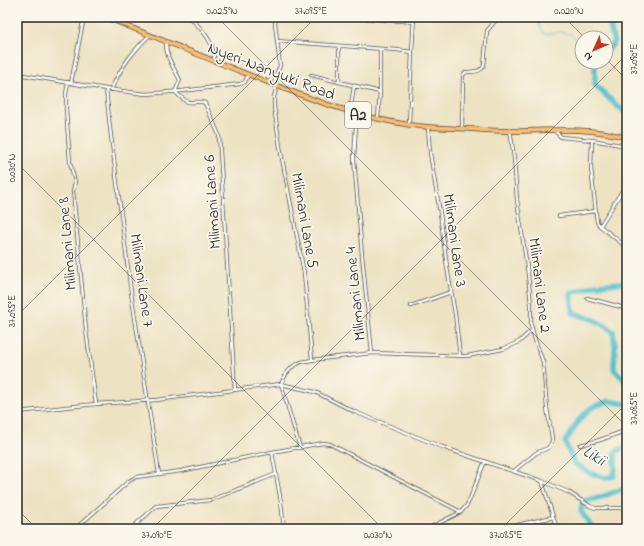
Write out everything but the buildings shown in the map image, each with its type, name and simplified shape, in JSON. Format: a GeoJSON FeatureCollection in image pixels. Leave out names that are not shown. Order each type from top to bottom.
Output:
{"type":"FeatureCollection","features":[{"type":"Feature","properties":{"kind":"highway","name":"Nyeri-Nanyuki Road"},"geometry":{"type":"LineString","coordinates":[[105,17],[310,99],[359,115],[409,125],[428,127],[599,132],[627,138]]}},
{"type":"Feature","properties":{"kind":"street","name":"Milimani Lane 8"},"geometry":{"type":"LineString","coordinates":[[84,17],[66,94],[66,102],[70,162],[75,182],[73,191],[89,352],[96,404]]}},
{"type":"Feature","properties":{"kind":"street"},"geometry":{"type":"LineString","coordinates":[[190,17],[205,33],[212,45],[215,55],[214,61]]}},
{"type":"Feature","properties":{"kind":"street","name":"Milimani Lane 5"},"geometry":{"type":"LineString","coordinates":[[276,17],[275,23],[280,66],[276,74],[274,107],[281,153],[304,273],[312,360]]}},
{"type":"Feature","properties":{"kind":"street"},"geometry":{"type":"LineString","coordinates":[[352,17],[414,22]]}},
{"type":"Feature","properties":{"kind":"street"},"geometry":{"type":"LineString","coordinates":[[409,125],[414,17]]}},
{"type":"Feature","properties":{"kind":"street"},"geometry":{"type":"LineString","coordinates":[[462,129],[463,74],[466,72],[479,71],[483,68],[487,31],[498,17]]}},
{"type":"Feature","properties":{"kind":"street"},"geometry":{"type":"LineString","coordinates":[[111,90],[116,78],[128,59],[150,35]]}},
{"type":"Feature","properties":{"kind":"street"},"geometry":{"type":"LineString","coordinates":[[166,42],[166,49],[170,61],[180,80],[175,92]]}},
{"type":"Feature","properties":{"kind":"street"},"geometry":{"type":"LineString","coordinates":[[277,42],[412,52]]}},
{"type":"Feature","properties":{"kind":"street"},"geometry":{"type":"LineString","coordinates":[[339,46],[339,81]]}},
{"type":"Feature","properties":{"kind":"street"},"geometry":{"type":"LineString","coordinates":[[378,119],[380,92],[380,49]]}},
{"type":"Feature","properties":{"kind":"street"},"geometry":{"type":"LineString","coordinates":[[17,74],[120,92],[146,94],[175,92],[242,83],[246,81],[248,74]]}},
{"type":"Feature","properties":{"kind":"street"},"geometry":{"type":"LineString","coordinates":[[311,75],[380,92]]}},
{"type":"Feature","properties":{"kind":"street"},"geometry":{"type":"LineString","coordinates":[[350,112],[354,86]]}},
{"type":"Feature","properties":{"kind":"street","name":"Milimani Lane 7"},"geometry":{"type":"LineString","coordinates":[[106,89],[131,292],[159,474]]}},
{"type":"Feature","properties":{"kind":"street","name":"Milimani Lane 6"},"geometry":{"type":"LineString","coordinates":[[175,92],[188,102],[202,101],[205,103],[219,135],[236,390]]}},
{"type":"Feature","properties":{"kind":"street","name":"Milimani Lane 4"},"geometry":{"type":"LineString","coordinates":[[359,115],[356,124],[354,159],[372,353],[467,356],[504,349],[519,342],[532,330]]}},
{"type":"Feature","properties":{"kind":"street","name":"Milimani Lane 3"},"geometry":{"type":"LineString","coordinates":[[428,127],[430,152],[460,356]]}},
{"type":"Feature","properties":{"kind":"street","name":"Milimani Lane 2"},"geometry":{"type":"LineString","coordinates":[[509,130],[514,158],[517,200],[528,278],[532,330],[543,362],[547,408],[552,438],[552,442],[548,448],[536,453],[514,471]]}},
{"type":"Feature","properties":{"kind":"street"},"geometry":{"type":"LineString","coordinates":[[554,130],[561,137],[592,140],[627,146]]}},
{"type":"Feature","properties":{"kind":"street"},"geometry":{"type":"LineString","coordinates":[[592,140],[591,168],[597,222],[627,247]]}},
{"type":"Feature","properties":{"kind":"street"},"geometry":{"type":"LineString","coordinates":[[600,226],[627,183]]}},
{"type":"Feature","properties":{"kind":"street"},"geometry":{"type":"LineString","coordinates":[[559,216],[595,212]]}},
{"type":"Feature","properties":{"kind":"street"},"geometry":{"type":"LineString","coordinates":[[411,306],[451,292]]}},
{"type":"Feature","properties":{"kind":"street"},"geometry":{"type":"LineString","coordinates":[[587,298],[627,310]]}},
{"type":"Feature","properties":{"kind":"street"},"geometry":{"type":"LineString","coordinates":[[300,448],[281,384],[286,374],[292,367],[301,362],[372,353]]}},
{"type":"Feature","properties":{"kind":"street"},"geometry":{"type":"LineString","coordinates":[[17,412],[162,399],[281,384],[315,392],[355,412],[442,447],[542,481],[564,490],[595,508],[627,508]]}},
{"type":"Feature","properties":{"kind":"street"},"geometry":{"type":"LineString","coordinates":[[580,445],[600,440],[626,430],[627,434]]}},
{"type":"Feature","properties":{"kind":"street"},"geometry":{"type":"LineString","coordinates":[[75,529],[132,478],[181,471],[323,443],[330,444],[461,512]]}},
{"type":"Feature","properties":{"kind":"street"},"geometry":{"type":"LineString","coordinates":[[272,452],[284,529]]}},
{"type":"Feature","properties":{"kind":"street"},"geometry":{"type":"LineString","coordinates":[[428,529],[461,512],[467,505],[485,461]]}},
{"type":"Feature","properties":{"kind":"street"},"geometry":{"type":"LineString","coordinates":[[132,529],[156,506],[206,501],[276,474]]}},
{"type":"Feature","properties":{"kind":"street"},"geometry":{"type":"LineString","coordinates":[[542,481],[558,529]]}},
{"type":"Feature","properties":{"kind":"street"},"geometry":{"type":"LineString","coordinates":[[499,529],[553,517]]}},
{"type":"Feature","properties":{"kind":"waterway"},"geometry":{"type":"LineString","coordinates":[[520,17],[536,19],[544,34],[561,32],[572,35],[574,37]]}},
{"type":"Feature","properties":{"kind":"waterway","name":"Likii"},"geometry":{"type":"LineString","coordinates":[[608,17],[611,30]]}},
{"type":"Feature","properties":{"kind":"waterway","name":"Likii"},"geometry":{"type":"LineString","coordinates":[[595,70],[595,85],[617,106],[627,113]]}},
{"type":"Feature","properties":{"kind":"waterway","name":"Likii"},"geometry":{"type":"LineString","coordinates":[[627,282],[597,285],[571,293],[573,313],[595,320],[613,331],[615,346],[614,369],[627,383]]}},
{"type":"Feature","properties":{"kind":"waterway","name":"Likii"},"geometry":{"type":"LineString","coordinates":[[627,404],[608,401],[591,408],[579,420],[565,442],[574,463],[590,473],[605,478],[614,476],[615,452],[625,447],[627,448]]}},
{"type":"Feature","properties":{"kind":"waterway","name":"Likii"},"geometry":{"type":"LineString","coordinates":[[594,529],[581,511],[583,501],[599,498],[627,487]]}}]}
